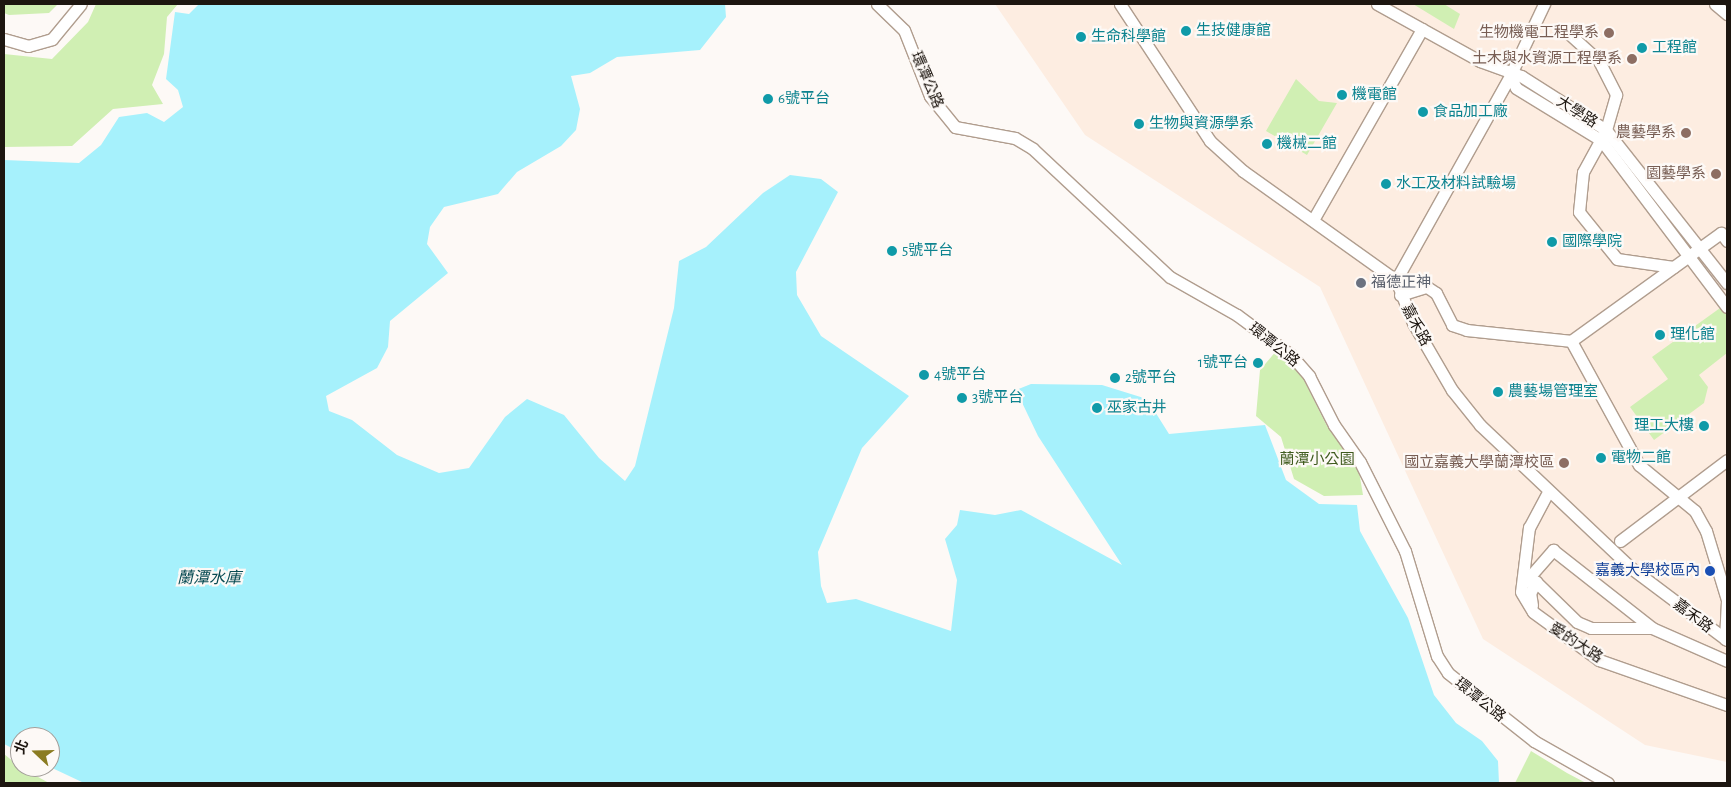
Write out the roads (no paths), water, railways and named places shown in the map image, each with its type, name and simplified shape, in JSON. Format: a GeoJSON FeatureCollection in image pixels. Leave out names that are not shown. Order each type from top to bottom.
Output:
{"type":"FeatureCollection","features":[{"type":"Feature","properties":{"kind":"street"},"geometry":{"type":"LineString","coordinates":[[4,39],[28,46],[52,39],[82,4]]}},
{"type":"Feature","properties":{"kind":"street","name":"環潭公路"},"geometry":{"type":"LineString","coordinates":[[878,4],[904,30],[930,96],[948,120],[973,134],[1014,138],[1033,149],[1170,277],[1237,315],[1291,355],[1309,376],[1334,425],[1360,462],[1406,550],[1437,656],[1448,674],[1534,741],[1608,783]]}},
{"type":"Feature","properties":{"kind":"street"},"geometry":{"type":"LineString","coordinates":[[1120,4],[1210,141],[1243,171],[1396,280],[1510,76],[1544,4]]}},
{"type":"Feature","properties":{"kind":"street","name":"大學路"},"geometry":{"type":"LineString","coordinates":[[1376,4],[1510,76],[1521,76],[1604,135],[1700,247],[1727,283]]}},
{"type":"Feature","properties":{"kind":"street"},"geometry":{"type":"LineString","coordinates":[[1714,4],[1727,14]]}},
{"type":"Feature","properties":{"kind":"street"},"geometry":{"type":"LineString","coordinates":[[1313,220],[1422,29]]}},
{"type":"Feature","properties":{"kind":"street"},"geometry":{"type":"LineString","coordinates":[[1566,31],[1609,76],[1616,95],[1604,135],[1583,172],[1579,212],[1617,259],[1673,267]]}},
{"type":"Feature","properties":{"kind":"street"},"geometry":{"type":"LineString","coordinates":[[1604,135],[1688,256],[1727,307]]}},
{"type":"Feature","properties":{"kind":"street"},"geometry":{"type":"LineString","coordinates":[[1400,295],[1427,287],[1436,293],[1452,325],[1467,330],[1571,340],[1721,233],[1727,241]]}},
{"type":"Feature","properties":{"kind":"street","name":"嘉禾路"},"geometry":{"type":"LineString","coordinates":[[1396,280],[1400,295],[1452,390],[1480,424],[1548,492],[1631,568],[1726,640]]}},
{"type":"Feature","properties":{"kind":"street"},"geometry":{"type":"LineString","coordinates":[[1571,340],[1639,465],[1694,511],[1716,556],[1727,600],[1726,640]]}},
{"type":"Feature","properties":{"kind":"street"},"geometry":{"type":"LineString","coordinates":[[1620,541],[1727,460]]}},
{"type":"Feature","properties":{"kind":"street"},"geometry":{"type":"LineString","coordinates":[[1522,592],[1529,527],[1548,492]]}},
{"type":"Feature","properties":{"kind":"street"},"geometry":{"type":"LineString","coordinates":[[1522,592],[1535,566],[1553,550],[1652,628],[1727,661]]}},
{"type":"Feature","properties":{"kind":"street"},"geometry":{"type":"LineString","coordinates":[[1534,612],[1530,592],[1536,582],[1577,622],[1591,628],[1652,628]]}},
{"type":"Feature","properties":{"kind":"street","name":"愛的大路"},"geometry":{"type":"LineString","coordinates":[[1522,592],[1534,612],[1599,660],[1727,705]]}},
{"type":"Feature","properties":{"kind":"water","name":"蘭潭水庫"},"geometry":{"type":"Polygon","coordinates":[[[199,4],[725,4],[726,17],[700,50],[617,57],[590,73],[571,76],[580,109],[576,130],[561,146],[517,172],[498,194],[444,207],[430,227],[427,244],[448,273],[390,321],[388,347],[377,368],[326,396],[329,411],[352,420],[397,455],[439,473],[469,468],[505,417],[527,399],[564,415],[599,458],[625,481],[635,466],[674,308],[679,261],[706,247],[763,193],[790,175],[821,179],[838,192],[796,272],[797,295],[821,336],[909,396],[862,448],[818,552],[821,586],[827,603],[856,599],[951,631],[957,580],[945,539],[957,525],[960,510],[995,515],[1021,510],[1122,565],[1038,436],[1016,390],[1031,384],[1102,385],[1147,399],[1169,434],[1265,425],[1286,480],[1319,504],[1357,505],[1360,531],[1408,618],[1434,695],[1456,723],[1482,741],[1498,761],[1499,783],[84,783],[60,772],[60,727],[10,727],[10,747],[4,744],[4,160],[79,163],[101,145],[119,117],[147,113],[164,122],[183,107],[178,90],[166,79],[175,12],[189,14],[199,4]]]}},
{"type":"Feature","properties":{"kind":"place","name":"生技健康館"},"geometry":{"type":"Point","coordinates":[1186,31]}},
{"type":"Feature","properties":{"kind":"place","name":"生物機電工程學系"},"geometry":{"type":"Point","coordinates":[1609,33]}},
{"type":"Feature","properties":{"kind":"place","name":"生命科學館"},"geometry":{"type":"Point","coordinates":[1081,37]}},
{"type":"Feature","properties":{"kind":"place","name":"工程館"},"geometry":{"type":"Point","coordinates":[1642,48]}},
{"type":"Feature","properties":{"kind":"place","name":"土木與水資源工程學系"},"geometry":{"type":"Point","coordinates":[1632,59]}},
{"type":"Feature","properties":{"kind":"place","name":"機電館"},"geometry":{"type":"Point","coordinates":[1342,95]}},
{"type":"Feature","properties":{"kind":"place","name":"6號平台"},"geometry":{"type":"Point","coordinates":[768,99]}},
{"type":"Feature","properties":{"kind":"place","name":"食品加工廠"},"geometry":{"type":"Point","coordinates":[1423,112]}},
{"type":"Feature","properties":{"kind":"place","name":"生物與資源學系"},"geometry":{"type":"Point","coordinates":[1139,124]}},
{"type":"Feature","properties":{"kind":"place","name":"農藝學系"},"geometry":{"type":"Point","coordinates":[1686,133]}},
{"type":"Feature","properties":{"kind":"place","name":"機械二館"},"geometry":{"type":"Point","coordinates":[1267,144]}},
{"type":"Feature","properties":{"kind":"place","name":"園藝學系"},"geometry":{"type":"Point","coordinates":[1716,174]}},
{"type":"Feature","properties":{"kind":"place","name":"水工及材料試驗場"},"geometry":{"type":"Point","coordinates":[1386,184]}},
{"type":"Feature","properties":{"kind":"place","name":"國際學院"},"geometry":{"type":"Point","coordinates":[1552,242]}},
{"type":"Feature","properties":{"kind":"place","name":"5號平台"},"geometry":{"type":"Point","coordinates":[892,251]}},
{"type":"Feature","properties":{"kind":"place","name":"福德正神"},"geometry":{"type":"Point","coordinates":[1361,283]}},
{"type":"Feature","properties":{"kind":"place","name":"理化館"},"geometry":{"type":"Point","coordinates":[1660,335]}},
{"type":"Feature","properties":{"kind":"place","name":"1號平台"},"geometry":{"type":"Point","coordinates":[1258,363]}},
{"type":"Feature","properties":{"kind":"place","name":"4號平台"},"geometry":{"type":"Point","coordinates":[924,375]}},
{"type":"Feature","properties":{"kind":"place","name":"2號平台"},"geometry":{"type":"Point","coordinates":[1115,378]}},
{"type":"Feature","properties":{"kind":"place","name":"農藝場管理室"},"geometry":{"type":"Point","coordinates":[1498,392]}},
{"type":"Feature","properties":{"kind":"place","name":"3號平台"},"geometry":{"type":"Point","coordinates":[962,398]}},
{"type":"Feature","properties":{"kind":"place","name":"巫家古井"},"geometry":{"type":"Point","coordinates":[1097,408]}},
{"type":"Feature","properties":{"kind":"place","name":"理工大樓"},"geometry":{"type":"Point","coordinates":[1704,426]}},
{"type":"Feature","properties":{"kind":"place","name":"電物二館"},"geometry":{"type":"Point","coordinates":[1601,458]}},
{"type":"Feature","properties":{"kind":"place","name":"國立嘉義大學蘭潭校區"},"geometry":{"type":"Point","coordinates":[1564,463]}},
{"type":"Feature","properties":{"kind":"place","name":"嘉義大學校區內"},"geometry":{"type":"Point","coordinates":[1710,571]}},
{"type":"Feature","properties":{"kind":"park label","name":"蘭潭小公園"},"geometry":{"type":"Point","coordinates":[1317,460]}}]}
